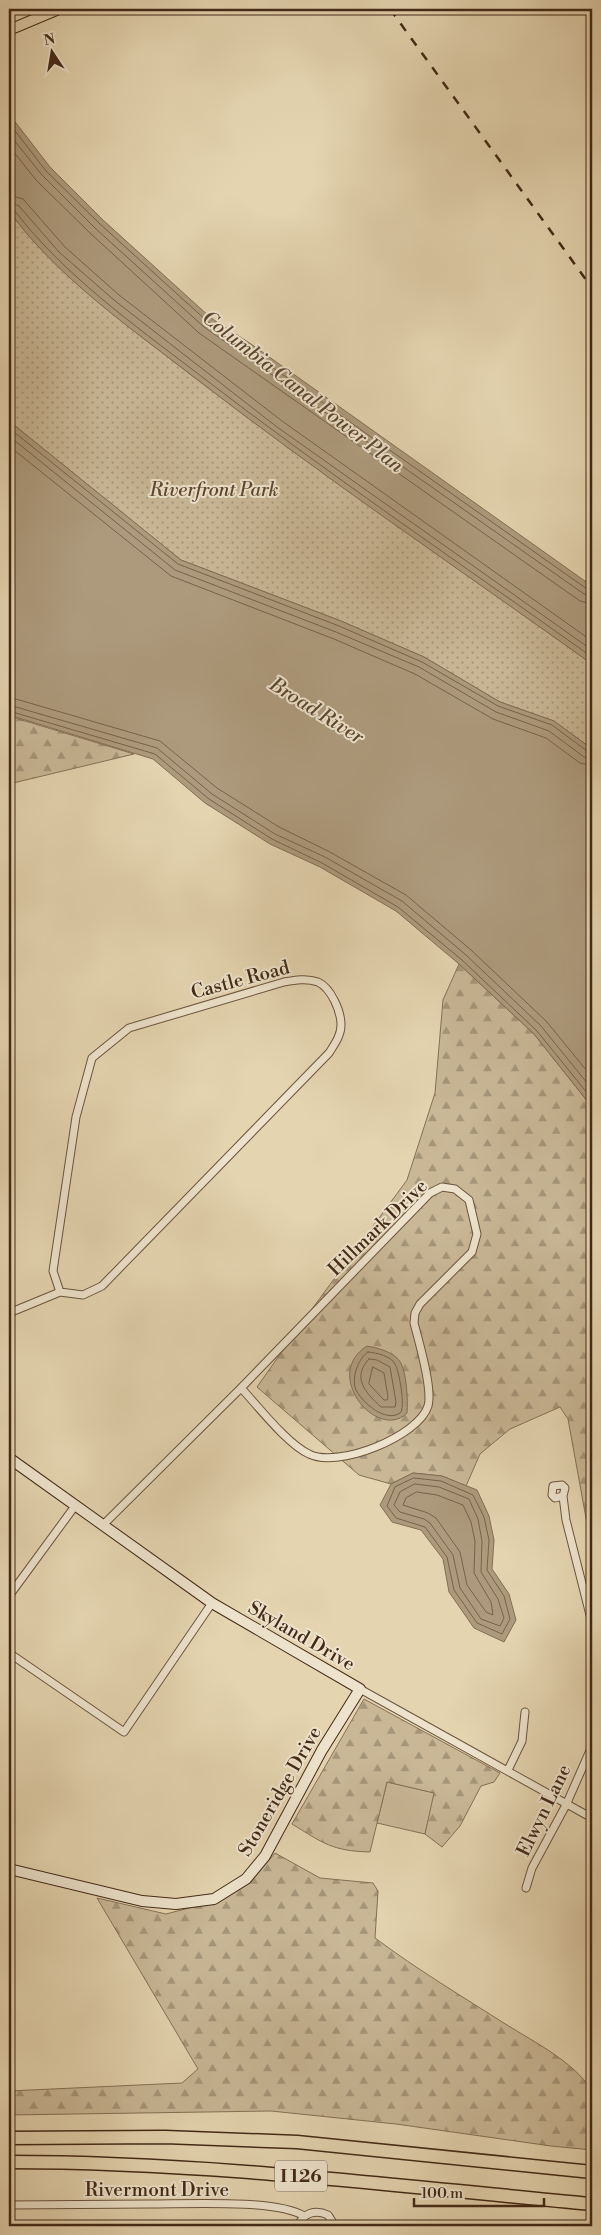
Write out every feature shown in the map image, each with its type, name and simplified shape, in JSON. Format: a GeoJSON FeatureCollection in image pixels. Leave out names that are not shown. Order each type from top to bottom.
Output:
{"type":"FeatureCollection","features":[{"type":"Feature","properties":{"kind":"highway","name":"I 126"},"geometry":{"type":"LineString","coordinates":[[9,2138],[165,2137],[297,2142],[592,2172]]}},
{"type":"Feature","properties":{"kind":"highway","name":"I 126"},"geometry":{"type":"LineString","coordinates":[[9,2162],[118,2163],[317,2177],[592,2204]]}},
{"type":"Feature","properties":{"kind":"main road"},"geometry":{"type":"LineString","coordinates":[[9,30],[59,9]]}},
{"type":"Feature","properties":{"kind":"street","name":"Castle Road"},"geometry":{"type":"LineString","coordinates":[[9,1313],[60,1292],[83,1295],[102,1286],[329,1053],[338,1039],[341,1026],[338,1009],[330,994],[320,983],[305,979],[284,982],[129,1028],[92,1058],[76,1117],[53,1271],[60,1292]]}},
{"type":"Feature","properties":{"kind":"street","name":"Hillmark Drive"},"geometry":{"type":"LineString","coordinates":[[104,1524],[241,1388],[430,1193],[442,1187],[455,1189],[468,1200],[477,1234],[472,1252],[420,1304],[415,1313],[414,1323],[428,1397],[428,1404],[423,1417],[412,1426],[381,1444],[352,1456],[328,1458],[310,1455],[295,1445],[241,1388]]}},
{"type":"Feature","properties":{"kind":"street","name":"Skyland Drive"},"geometry":{"type":"LineString","coordinates":[[9,1458],[75,1506],[104,1524],[212,1603],[360,1689],[592,1818]]}},
{"type":"Feature","properties":{"kind":"street"},"geometry":{"type":"LineString","coordinates":[[563,1496],[566,1520],[592,1621]]}},
{"type":"Feature","properties":{"kind":"street"},"geometry":{"type":"LineString","coordinates":[[9,1596],[75,1506]]}},
{"type":"Feature","properties":{"kind":"street"},"geometry":{"type":"LineString","coordinates":[[9,1653],[124,1732],[212,1603]]}},
{"type":"Feature","properties":{"kind":"street","name":"Stoneridge Drive"},"geometry":{"type":"LineString","coordinates":[[9,1869],[142,1901],[176,1904],[214,1898],[246,1879],[265,1856],[314,1766],[360,1689]]}},
{"type":"Feature","properties":{"kind":"street"},"geometry":{"type":"LineString","coordinates":[[508,1770],[522,1741],[525,1712]]}},
{"type":"Feature","properties":{"kind":"street","name":"Elwyn Lane"},"geometry":{"type":"LineString","coordinates":[[526,1888],[532,1868],[566,1805],[592,1746]]}},
{"type":"Feature","properties":{"kind":"street","name":"Rivermont Drive"},"geometry":{"type":"LineString","coordinates":[[9,2205],[185,2204],[268,2206],[291,2210],[304,2216],[310,2213],[322,2212],[332,2220],[335,2226]]}},
{"type":"Feature","properties":{"kind":"street"},"geometry":{"type":"LineString","coordinates":[[298,2226],[304,2216]]}},
{"type":"Feature","properties":{"kind":"green space","name":"Riverfront Park"},"geometry":{"type":"Polygon","coordinates":[[[9,211],[28,235],[71,278],[142,337],[290,449],[592,664],[592,749],[554,721],[500,702],[424,657],[341,621],[181,560],[9,421],[9,211]]]}},
{"type":"Feature","properties":{"kind":"green space"},"geometry":{"type":"Polygon","coordinates":[[[9,715],[12,717],[134,754],[9,784],[9,715]]]}},
{"type":"Feature","properties":{"kind":"green space"},"geometry":{"type":"Polygon","coordinates":[[[459,964],[534,1034],[592,1107],[592,1551],[568,1419],[560,1407],[510,1429],[480,1454],[466,1486],[442,1476],[413,1473],[391,1484],[359,1475],[257,1387],[407,1180],[435,1093],[443,1000],[459,964]]]}},
{"type":"Feature","properties":{"kind":"green space"},"geometry":{"type":"Polygon","coordinates":[[[364,1699],[500,1773],[494,1782],[481,1786],[460,1826],[442,1847],[425,1834],[434,1793],[387,1782],[370,1852],[346,1850],[328,1845],[292,1824],[364,1699]]]}},
{"type":"Feature","properties":{"kind":"green space"},"geometry":{"type":"Polygon","coordinates":[[[387,1782],[435,1793],[425,1834],[377,1823],[387,1782]]]}},
{"type":"Feature","properties":{"kind":"green space"},"geometry":{"type":"Polygon","coordinates":[[[275,1853],[320,1878],[373,1883],[378,1891],[375,1938],[441,1983],[553,2053],[574,2070],[592,2090],[592,2150],[396,2124],[271,2111],[9,2115],[9,2091],[182,2083],[198,2069],[97,1898],[166,1914],[224,1899],[250,1883],[275,1853]]]}},
{"type":"Feature","properties":{"kind":"water","name":"Columbia Canal Power Plan"},"geometry":{"type":"Polygon","coordinates":[[[9,114],[50,167],[103,220],[211,318],[251,344],[592,586],[592,664],[292,451],[144,339],[71,279],[28,235],[9,211],[9,114]]]}},
{"type":"Feature","properties":{"kind":"water","name":"Broad River"},"geometry":{"type":"Polygon","coordinates":[[[9,421],[181,560],[341,621],[424,657],[500,702],[554,721],[592,749],[592,1107],[534,1034],[459,964],[396,911],[320,867],[270,844],[205,803],[153,759],[9,715],[9,421]]]}},
{"type":"Feature","properties":{"kind":"water"},"geometry":{"type":"Polygon","coordinates":[[[367,1346],[390,1353],[397,1358],[403,1368],[407,1392],[407,1413],[395,1420],[382,1419],[369,1412],[359,1401],[352,1388],[350,1373],[354,1358],[367,1346]]]}},
{"type":"Feature","properties":{"kind":"water"},"geometry":{"type":"Polygon","coordinates":[[[413,1473],[442,1476],[477,1490],[489,1516],[494,1540],[492,1569],[509,1594],[516,1620],[504,1642],[474,1628],[449,1592],[443,1559],[421,1530],[392,1522],[380,1505],[391,1484],[413,1473]]]}},
{"type":"Feature","properties":{"kind":"railway"},"geometry":{"type":"LineString","coordinates":[[390,9],[592,288]]}}]}
